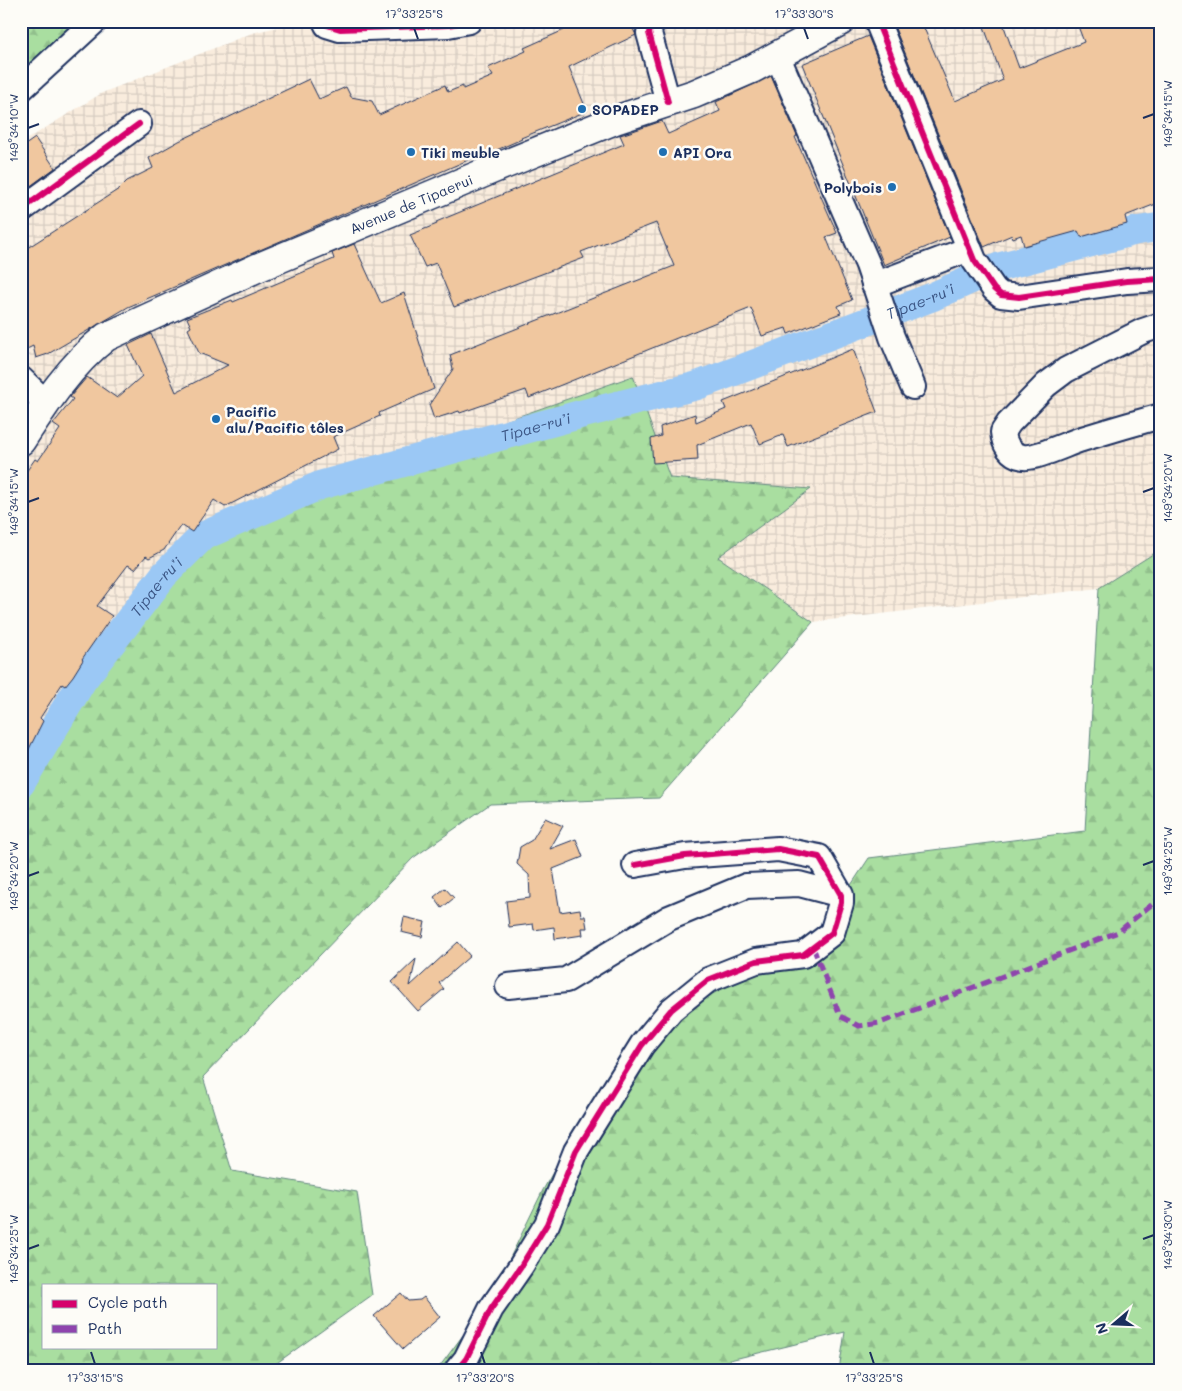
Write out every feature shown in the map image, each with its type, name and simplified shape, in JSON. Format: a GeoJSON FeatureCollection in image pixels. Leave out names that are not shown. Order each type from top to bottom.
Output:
{"type":"FeatureCollection","features":[{"type":"Feature","properties":{"kind":"main road","name":"Avenue de Tipaerui"},"geometry":{"type":"LineString","coordinates":[[21,441],[46,403],[94,347],[106,337],[257,268],[491,170],[615,120],[694,94],[752,69],[841,21]]}},
{"type":"Feature","properties":{"kind":"street"},"geometry":{"type":"LineString","coordinates":[[21,89],[94,21]]}},
{"type":"Feature","properties":{"kind":"street"},"geometry":{"type":"LineString","coordinates":[[326,21],[328,25],[340,29],[448,25],[469,21]]}},
{"type":"Feature","properties":{"kind":"street"},"geometry":{"type":"LineString","coordinates":[[654,21],[651,23],[649,33],[668,102]]}},
{"type":"Feature","properties":{"kind":"street"},"geometry":{"type":"LineString","coordinates":[[876,21],[976,262],[1001,295],[1019,297],[1127,281],[1161,279]]}},
{"type":"Feature","properties":{"kind":"street"},"geometry":{"type":"LineString","coordinates":[[777,55],[868,265],[891,333],[913,387]]}},
{"type":"Feature","properties":{"kind":"street"},"geometry":{"type":"LineString","coordinates":[[21,210],[139,124]]}},
{"type":"Feature","properties":{"kind":"street"},"geometry":{"type":"LineString","coordinates":[[877,294],[976,262]]}},
{"type":"Feature","properties":{"kind":"street"},"geometry":{"type":"LineString","coordinates":[[1161,325],[1143,331],[1066,370],[1053,379],[1010,423],[1003,432],[1004,441],[1013,453],[1022,457],[1032,456],[1081,439],[1161,416]]}},
{"type":"Feature","properties":{"kind":"street"},"geometry":{"type":"LineString","coordinates":[[21,379],[46,403]]}},
{"type":"Feature","properties":{"kind":"street"},"geometry":{"type":"LineString","coordinates":[[457,1370],[466,1359],[491,1308],[521,1266],[547,1224],[576,1151],[642,1045],[671,1010],[708,980],[756,961],[803,954],[832,933],[841,903],[841,895],[819,857],[778,850],[685,856],[635,865]]}},
{"type":"Feature","properties":{"kind":"street"},"geometry":{"type":"LineString","coordinates":[[508,986],[566,980],[669,918],[746,886],[798,884],[841,895]]}},
{"type":"Feature","properties":{"kind":"shaded area"},"geometry":{"type":"Polygon","coordinates":[[[303,21],[1161,21],[1161,549],[1099,588],[813,622],[718,557],[810,489],[670,478],[632,376],[440,444],[358,464],[215,534],[143,603],[85,685],[21,792],[21,143],[102,93],[252,33],[303,21]]]}},
{"type":"Feature","properties":{"kind":"green space"},"geometry":{"type":"Polygon","coordinates":[[[21,21],[96,21],[21,87],[21,21]]]}},
{"type":"Feature","properties":{"kind":"green space"},"geometry":{"type":"Polygon","coordinates":[[[633,376],[670,478],[811,489],[718,557],[813,622],[659,798],[490,804],[413,858],[203,1077],[232,1171],[357,1192],[372,1295],[267,1370],[21,1370],[21,792],[85,685],[143,603],[215,534],[305,483],[358,464],[440,444],[633,376]]]}},
{"type":"Feature","properties":{"kind":"green space"},"geometry":{"type":"Polygon","coordinates":[[[1161,549],[1161,1370],[839,1370],[845,1332],[701,1367],[698,1370],[437,1370],[490,1299],[543,1190],[606,1078],[707,997],[816,938],[869,858],[1085,831],[1099,588],[1161,549]]]}},
{"type":"Feature","properties":{"kind":"building"},"geometry":{"type":"Polygon","coordinates":[[[561,21],[629,21],[636,35],[569,67],[587,111],[476,159],[475,157],[128,307],[48,354],[36,358],[33,346],[21,352],[21,252],[119,189],[127,181],[153,168],[149,158],[179,141],[309,79],[319,99],[346,87],[351,97],[372,101],[379,115],[445,85],[448,92],[463,86],[463,89],[493,76],[488,68],[526,51],[524,48],[564,30],[561,21]]]}},
{"type":"Feature","properties":{"kind":"building"},"geometry":{"type":"Polygon","coordinates":[[[892,21],[921,21],[955,101],[1003,80],[982,21],[1002,21],[1019,68],[1084,42],[1076,21],[1161,21],[1161,202],[1125,216],[1127,224],[1081,237],[1078,231],[1024,246],[1021,235],[1013,238],[1012,235],[984,247],[892,21]]]}},
{"type":"Feature","properties":{"kind":"building","name":"Polybois"},"geometry":{"type":"Polygon","coordinates":[[[868,36],[950,237],[884,265],[802,64],[868,36]]]}},
{"type":"Feature","properties":{"kind":"building"},"geometry":{"type":"Polygon","coordinates":[[[771,76],[797,136],[795,137],[837,233],[826,237],[852,300],[838,306],[841,313],[788,334],[786,328],[762,336],[751,308],[529,398],[526,390],[460,413],[459,411],[434,419],[429,405],[453,369],[450,355],[674,266],[656,223],[581,252],[584,258],[454,307],[436,263],[425,267],[410,235],[437,224],[436,222],[624,144],[620,135],[662,121],[668,134],[720,111],[716,102],[771,76]]]}},
{"type":"Feature","properties":{"kind":"building"},"geometry":{"type":"Polygon","coordinates":[[[35,138],[55,168],[21,193],[21,148],[35,138]]]}},
{"type":"Feature","properties":{"kind":"building","name":"Pacific alu/Pacific tôles"},"geometry":{"type":"Polygon","coordinates":[[[354,244],[381,303],[404,293],[434,389],[379,413],[380,416],[333,437],[338,449],[225,507],[214,500],[192,532],[181,525],[164,550],[149,558],[146,556],[135,569],[128,565],[97,606],[112,616],[82,659],[73,676],[65,686],[62,684],[40,718],[43,721],[21,765],[21,479],[35,459],[38,461],[60,429],[53,424],[73,399],[70,397],[87,377],[117,398],[142,376],[128,345],[151,334],[176,392],[228,365],[199,353],[188,329],[191,327],[187,318],[232,300],[233,302],[334,259],[332,253],[354,244]]]}},
{"type":"Feature","properties":{"kind":"building"},"geometry":{"type":"Polygon","coordinates":[[[853,349],[877,412],[788,447],[783,435],[760,444],[751,423],[697,445],[698,460],[653,463],[651,439],[661,436],[660,427],[695,414],[696,422],[726,409],[723,402],[853,349]]]}},
{"type":"Feature","properties":{"kind":"building"},"geometry":{"type":"Polygon","coordinates":[[[545,818],[563,826],[550,849],[576,839],[583,857],[553,869],[560,912],[580,909],[581,916],[585,916],[587,928],[582,928],[583,935],[555,939],[554,927],[534,930],[533,924],[509,927],[506,901],[530,898],[529,875],[517,864],[520,847],[532,840],[545,818]]]}},
{"type":"Feature","properties":{"kind":"building"},"geometry":{"type":"Polygon","coordinates":[[[445,888],[454,898],[442,908],[434,897],[445,888]]]}},
{"type":"Feature","properties":{"kind":"building"},"geometry":{"type":"Polygon","coordinates":[[[404,917],[425,922],[422,937],[401,932],[404,917]]]}},
{"type":"Feature","properties":{"kind":"building"},"geometry":{"type":"Polygon","coordinates":[[[458,942],[470,956],[439,983],[444,989],[418,1011],[392,982],[416,959],[410,986],[458,942]]]}},
{"type":"Feature","properties":{"kind":"building"},"geometry":{"type":"Polygon","coordinates":[[[401,1293],[408,1301],[420,1300],[424,1297],[440,1317],[403,1349],[374,1316],[401,1293]]]}},
{"type":"Feature","properties":{"kind":"waterway","name":"Tipae-ru’i"},"geometry":{"type":"LineString","coordinates":[[21,783],[82,681],[164,575],[203,536],[321,485],[582,414],[696,386],[932,297],[999,267],[1135,231],[1161,227]]}},
{"type":"Feature","properties":{"kind":"marked path"},"geometry":{"type":"LineString","coordinates":[[813,947],[840,1016],[859,1026],[880,1023],[1118,932],[1161,897]]}},
{"type":"Feature","properties":{"kind":"cycle path"},"geometry":{"type":"LineString","coordinates":[[325,21],[327,25],[340,29],[448,25],[469,21]]}},
{"type":"Feature","properties":{"kind":"cycle path"},"geometry":{"type":"LineString","coordinates":[[654,21],[651,23],[649,33],[668,102]]}},
{"type":"Feature","properties":{"kind":"cycle path"},"geometry":{"type":"LineString","coordinates":[[877,21],[974,260],[994,289],[1001,295],[1019,297],[1127,281],[1161,279]]}},
{"type":"Feature","properties":{"kind":"cycle path"},"geometry":{"type":"LineString","coordinates":[[21,210],[139,124]]}},
{"type":"Feature","properties":{"kind":"cycle path"},"geometry":{"type":"LineString","coordinates":[[457,1370],[466,1359],[491,1309],[547,1224],[576,1151],[642,1045],[671,1010],[708,980],[756,961],[803,955],[832,933],[841,903],[841,895],[819,857],[778,849],[685,856],[635,865]]}},
{"type":"Feature","properties":{"kind":"place","name":"SOPADEP"},"geometry":{"type":"Point","coordinates":[582,109]}},
{"type":"Feature","properties":{"kind":"place","name":"Tiki meuble"},"geometry":{"type":"Point","coordinates":[411,152]}},
{"type":"Feature","properties":{"kind":"place","name":"API Ora"},"geometry":{"type":"Point","coordinates":[663,152]}},
{"type":"Feature","properties":{"kind":"place","name":"Polybois"},"geometry":{"type":"Point","coordinates":[892,187]}},
{"type":"Feature","properties":{"kind":"place","name":"Pacific alu/Pacific tôles"},"geometry":{"type":"Point","coordinates":[216,419]}}]}
